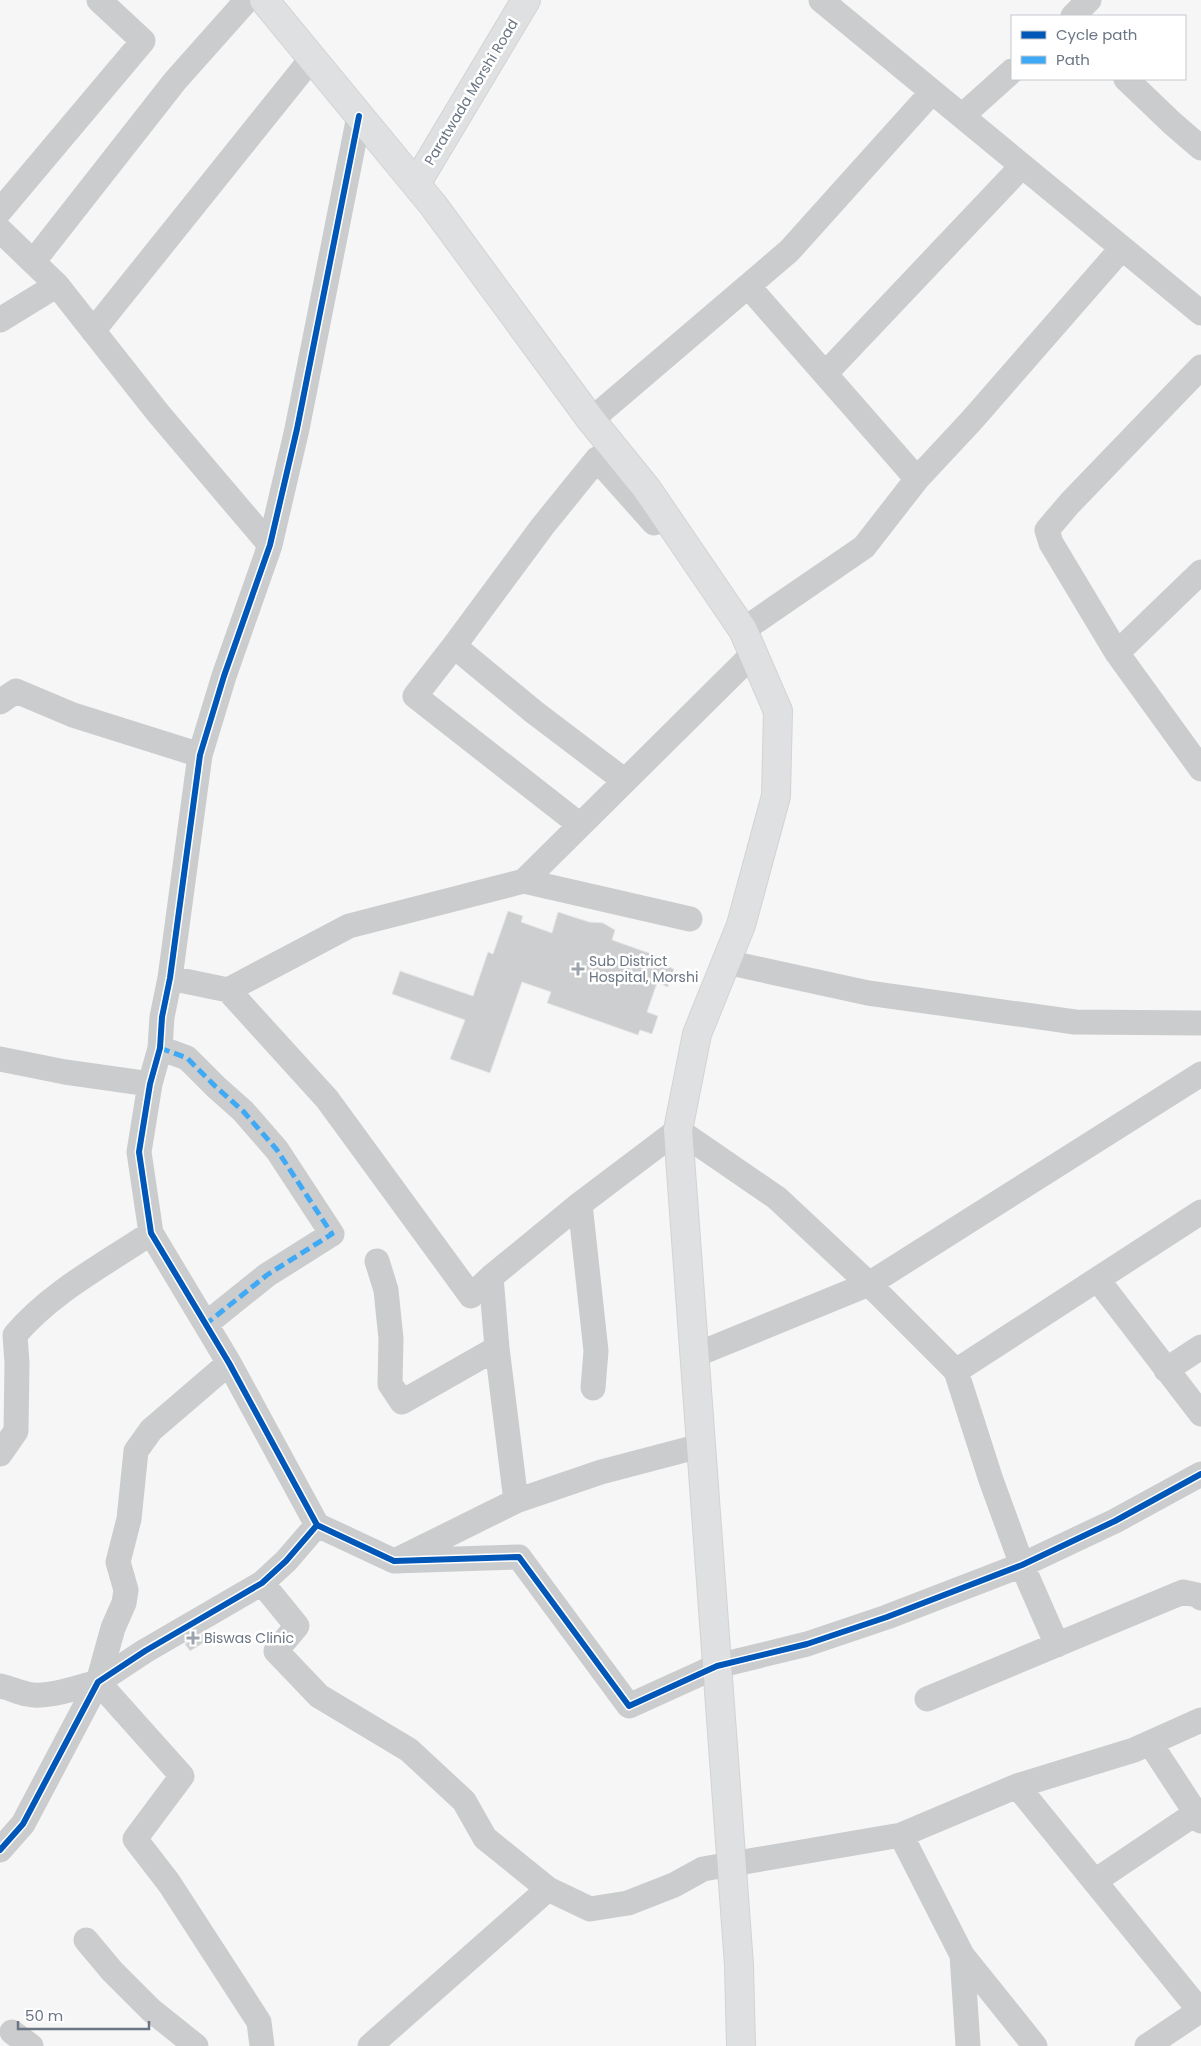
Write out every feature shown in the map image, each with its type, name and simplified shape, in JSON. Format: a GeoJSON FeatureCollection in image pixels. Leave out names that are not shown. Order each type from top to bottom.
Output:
{"type":"FeatureCollection","features":[{"type":"Feature","properties":{"kind":"highway"},"geometry":{"type":"LineString","coordinates":[[264,0],[416,184],[591,420],[647,489],[748,642],[778,711],[776,796],[741,925],[697,1034],[678,1130],[693,1356],[739,1965],[740,2046]]}},
{"type":"Feature","properties":{"kind":"highway","name":"Paratwada Morshi Road"},"geometry":{"type":"LineString","coordinates":[[416,184],[526,0]]}},
{"type":"Feature","properties":{"kind":"street"},"geometry":{"type":"LineString","coordinates":[[0,210],[143,41],[99,0]]}},
{"type":"Feature","properties":{"kind":"street"},"geometry":{"type":"LineString","coordinates":[[33,262],[175,81],[247,0]]}},
{"type":"Feature","properties":{"kind":"street"},"geometry":{"type":"LineString","coordinates":[[821,0],[1201,313]]}},
{"type":"Feature","properties":{"kind":"street"},"geometry":{"type":"LineString","coordinates":[[1074,15],[1089,0]]}},
{"type":"Feature","properties":{"kind":"street"},"geometry":{"type":"LineString","coordinates":[[93,331],[312,58]]}},
{"type":"Feature","properties":{"kind":"street"},"geometry":{"type":"LineString","coordinates":[[962,116],[1011,72]]}},
{"type":"Feature","properties":{"kind":"street"},"geometry":{"type":"LineString","coordinates":[[1127,80],[1201,148]]}},
{"type":"Feature","properties":{"kind":"street"},"geometry":{"type":"LineString","coordinates":[[591,420],[789,251],[932,92]]}},
{"type":"Feature","properties":{"kind":"street"},"geometry":{"type":"LineString","coordinates":[[359,116],[297,429],[270,545],[224,676],[200,754],[170,978],[162,1017],[160,1048],[150,1084],[139,1152],[151,1233],[229,1362],[317,1525],[394,1561],[519,1557],[629,1706],[717,1666],[807,1644],[887,1617],[1022,1565],[1116,1521],[1201,1474]]}},
{"type":"Feature","properties":{"kind":"street"},"geometry":{"type":"LineString","coordinates":[[825,374],[1022,166]]}},
{"type":"Feature","properties":{"kind":"street"},"geometry":{"type":"LineString","coordinates":[[0,230],[57,285],[158,414],[270,545]]}},
{"type":"Feature","properties":{"kind":"street"},"geometry":{"type":"LineString","coordinates":[[524,881],[625,781],[748,642],[864,547],[918,480],[1122,248]]}},
{"type":"Feature","properties":{"kind":"street"},"geometry":{"type":"LineString","coordinates":[[0,320],[57,285]]}},
{"type":"Feature","properties":{"kind":"street"},"geometry":{"type":"LineString","coordinates":[[748,286],[918,480]]}},
{"type":"Feature","properties":{"kind":"street"},"geometry":{"type":"LineString","coordinates":[[1201,367],[1070,503],[1048,530],[1052,544],[1117,653],[1201,769]]}},
{"type":"Feature","properties":{"kind":"street"},"geometry":{"type":"LineString","coordinates":[[580,825],[415,696],[542,527],[597,460],[654,522],[666,516]]}},
{"type":"Feature","properties":{"kind":"street"},"geometry":{"type":"LineString","coordinates":[[1117,653],[1201,572]]}},
{"type":"Feature","properties":{"kind":"street"},"geometry":{"type":"LineString","coordinates":[[454,646],[534,712],[625,781]]}},
{"type":"Feature","properties":{"kind":"street"},"geometry":{"type":"LineString","coordinates":[[0,702],[16,691],[73,715],[200,754]]}},
{"type":"Feature","properties":{"kind":"street"},"geometry":{"type":"LineString","coordinates":[[228,990],[348,926],[524,881],[690,919]]}},
{"type":"Feature","properties":{"kind":"street"},"geometry":{"type":"LineString","coordinates":[[726,962],[868,993],[1075,1022],[1201,1023]]}},
{"type":"Feature","properties":{"kind":"street"},"geometry":{"type":"LineString","coordinates":[[170,978],[228,990],[327,1099],[471,1296],[491,1277],[580,1204],[678,1130],[777,1198],[870,1284],[956,1371],[991,1480],[1022,1565],[1057,1645]]}},
{"type":"Feature","properties":{"kind":"street"},"geometry":{"type":"LineString","coordinates":[[160,1048],[187,1058],[216,1087],[243,1110],[277,1150],[332,1234],[267,1275],[206,1324]]}},
{"type":"Feature","properties":{"kind":"street"},"geometry":{"type":"LineString","coordinates":[[0,1059],[66,1072],[150,1084]]}},
{"type":"Feature","properties":{"kind":"street"},"geometry":{"type":"LineString","coordinates":[[693,1356],[870,1284],[1201,1074]]}},
{"type":"Feature","properties":{"kind":"street"},"geometry":{"type":"LineString","coordinates":[[580,1204],[596,1351],[593,1388]]}},
{"type":"Feature","properties":{"kind":"street"},"geometry":{"type":"LineString","coordinates":[[956,1371],[1201,1212]]}},
{"type":"Feature","properties":{"kind":"street"},"geometry":{"type":"LineString","coordinates":[[0,1454],[16,1431],[17,1363],[15,1335],[31,1316],[151,1233]]}},
{"type":"Feature","properties":{"kind":"street"},"geometry":{"type":"LineString","coordinates":[[377,1261],[386,1290],[391,1339],[390,1384],[402,1402],[497,1348]]}},
{"type":"Feature","properties":{"kind":"street"},"geometry":{"type":"LineString","coordinates":[[491,1277],[497,1348],[516,1501]]}},
{"type":"Feature","properties":{"kind":"street"},"geometry":{"type":"LineString","coordinates":[[1098,1280],[1201,1414]]}},
{"type":"Feature","properties":{"kind":"street"},"geometry":{"type":"LineString","coordinates":[[1166,1370],[1201,1347]]}},
{"type":"Feature","properties":{"kind":"street"},"geometry":{"type":"LineString","coordinates":[[0,1850],[23,1824],[98,1682],[113,1628],[124,1603],[126,1590],[118,1562],[129,1519],[136,1451],[151,1430],[229,1362]]}},
{"type":"Feature","properties":{"kind":"street"},"geometry":{"type":"LineString","coordinates":[[394,1561],[516,1501],[601,1472],[700,1446]]}},
{"type":"Feature","properties":{"kind":"street"},"geometry":{"type":"LineString","coordinates":[[0,1686],[13,1688],[28,1695],[61,1692],[98,1682],[145,1651],[262,1583],[286,1561],[317,1525]]}},
{"type":"Feature","properties":{"kind":"street"},"geometry":{"type":"LineString","coordinates":[[262,1583],[297,1626],[276,1651],[319,1696],[409,1750],[464,1801],[485,1838],[548,1889],[590,1909],[628,1904],[674,1885],[703,1869],[901,1835],[1017,1786],[1110,1758],[1201,1720]]}},
{"type":"Feature","properties":{"kind":"street"},"geometry":{"type":"LineString","coordinates":[[927,1698],[1183,1592],[1197,1595],[1201,1598]]}},
{"type":"Feature","properties":{"kind":"street"},"geometry":{"type":"LineString","coordinates":[[98,1682],[182,1776],[134,1839],[169,1883],[259,2022],[262,2046]]}},
{"type":"Feature","properties":{"kind":"street"},"geometry":{"type":"LineString","coordinates":[[1095,1881],[1198,1817],[1150,1742]]}},
{"type":"Feature","properties":{"kind":"street"},"geometry":{"type":"LineString","coordinates":[[1017,1786],[1201,2011],[1147,2046]]}},
{"type":"Feature","properties":{"kind":"street"},"geometry":{"type":"LineString","coordinates":[[901,1835],[962,1955],[1035,2046]]}},
{"type":"Feature","properties":{"kind":"street"},"geometry":{"type":"LineString","coordinates":[[370,2046],[548,1889]]}},
{"type":"Feature","properties":{"kind":"street"},"geometry":{"type":"LineString","coordinates":[[86,1940],[112,1971],[151,2010],[196,2046]]}},
{"type":"Feature","properties":{"kind":"street"},"geometry":{"type":"LineString","coordinates":[[962,1955],[968,2046]]}},
{"type":"Feature","properties":{"kind":"building"},"geometry":{"type":"Polygon","coordinates":[[[508,911],[523,916],[521,922],[552,933],[558,912],[589,922],[603,923],[615,930],[612,940],[666,959],[664,965],[674,969],[668,987],[657,983],[647,1012],[658,1016],[652,1034],[640,1030],[638,1035],[547,1003],[551,992],[522,982],[490,1073],[450,1059],[465,1020],[392,994],[400,971],[473,996],[488,952],[493,954],[508,911]]]}},
{"type":"Feature","properties":{"kind":"building"},"geometry":{"type":"Polygon","coordinates":[[[204,1633],[208,1640],[190,1651],[185,1644],[204,1633]]]}},
{"type":"Feature","properties":{"kind":"marked path"},"geometry":{"type":"LineString","coordinates":[[160,1048],[187,1058],[243,1111],[277,1150],[332,1234],[267,1275],[206,1324]]}},
{"type":"Feature","properties":{"kind":"cycle path"},"geometry":{"type":"LineString","coordinates":[[0,1850],[23,1824],[98,1682],[145,1651],[262,1583],[286,1561],[317,1525],[229,1363],[151,1233],[139,1152],[150,1084],[160,1048],[162,1017],[170,978],[200,755],[224,676],[270,545],[297,429],[359,116]]}},
{"type":"Feature","properties":{"kind":"cycle path"},"geometry":{"type":"LineString","coordinates":[[317,1525],[394,1561],[519,1557],[629,1706],[717,1666],[807,1644],[887,1617],[1022,1565],[1115,1521],[1201,1474]]}},
{"type":"Feature","properties":{"kind":"place","name":"Sub District Hospital, Morshi"},"geometry":{"type":"Point","coordinates":[578,969]}},
{"type":"Feature","properties":{"kind":"place","name":"Biswas Clinic"},"geometry":{"type":"Point","coordinates":[193,1638]}}]}
